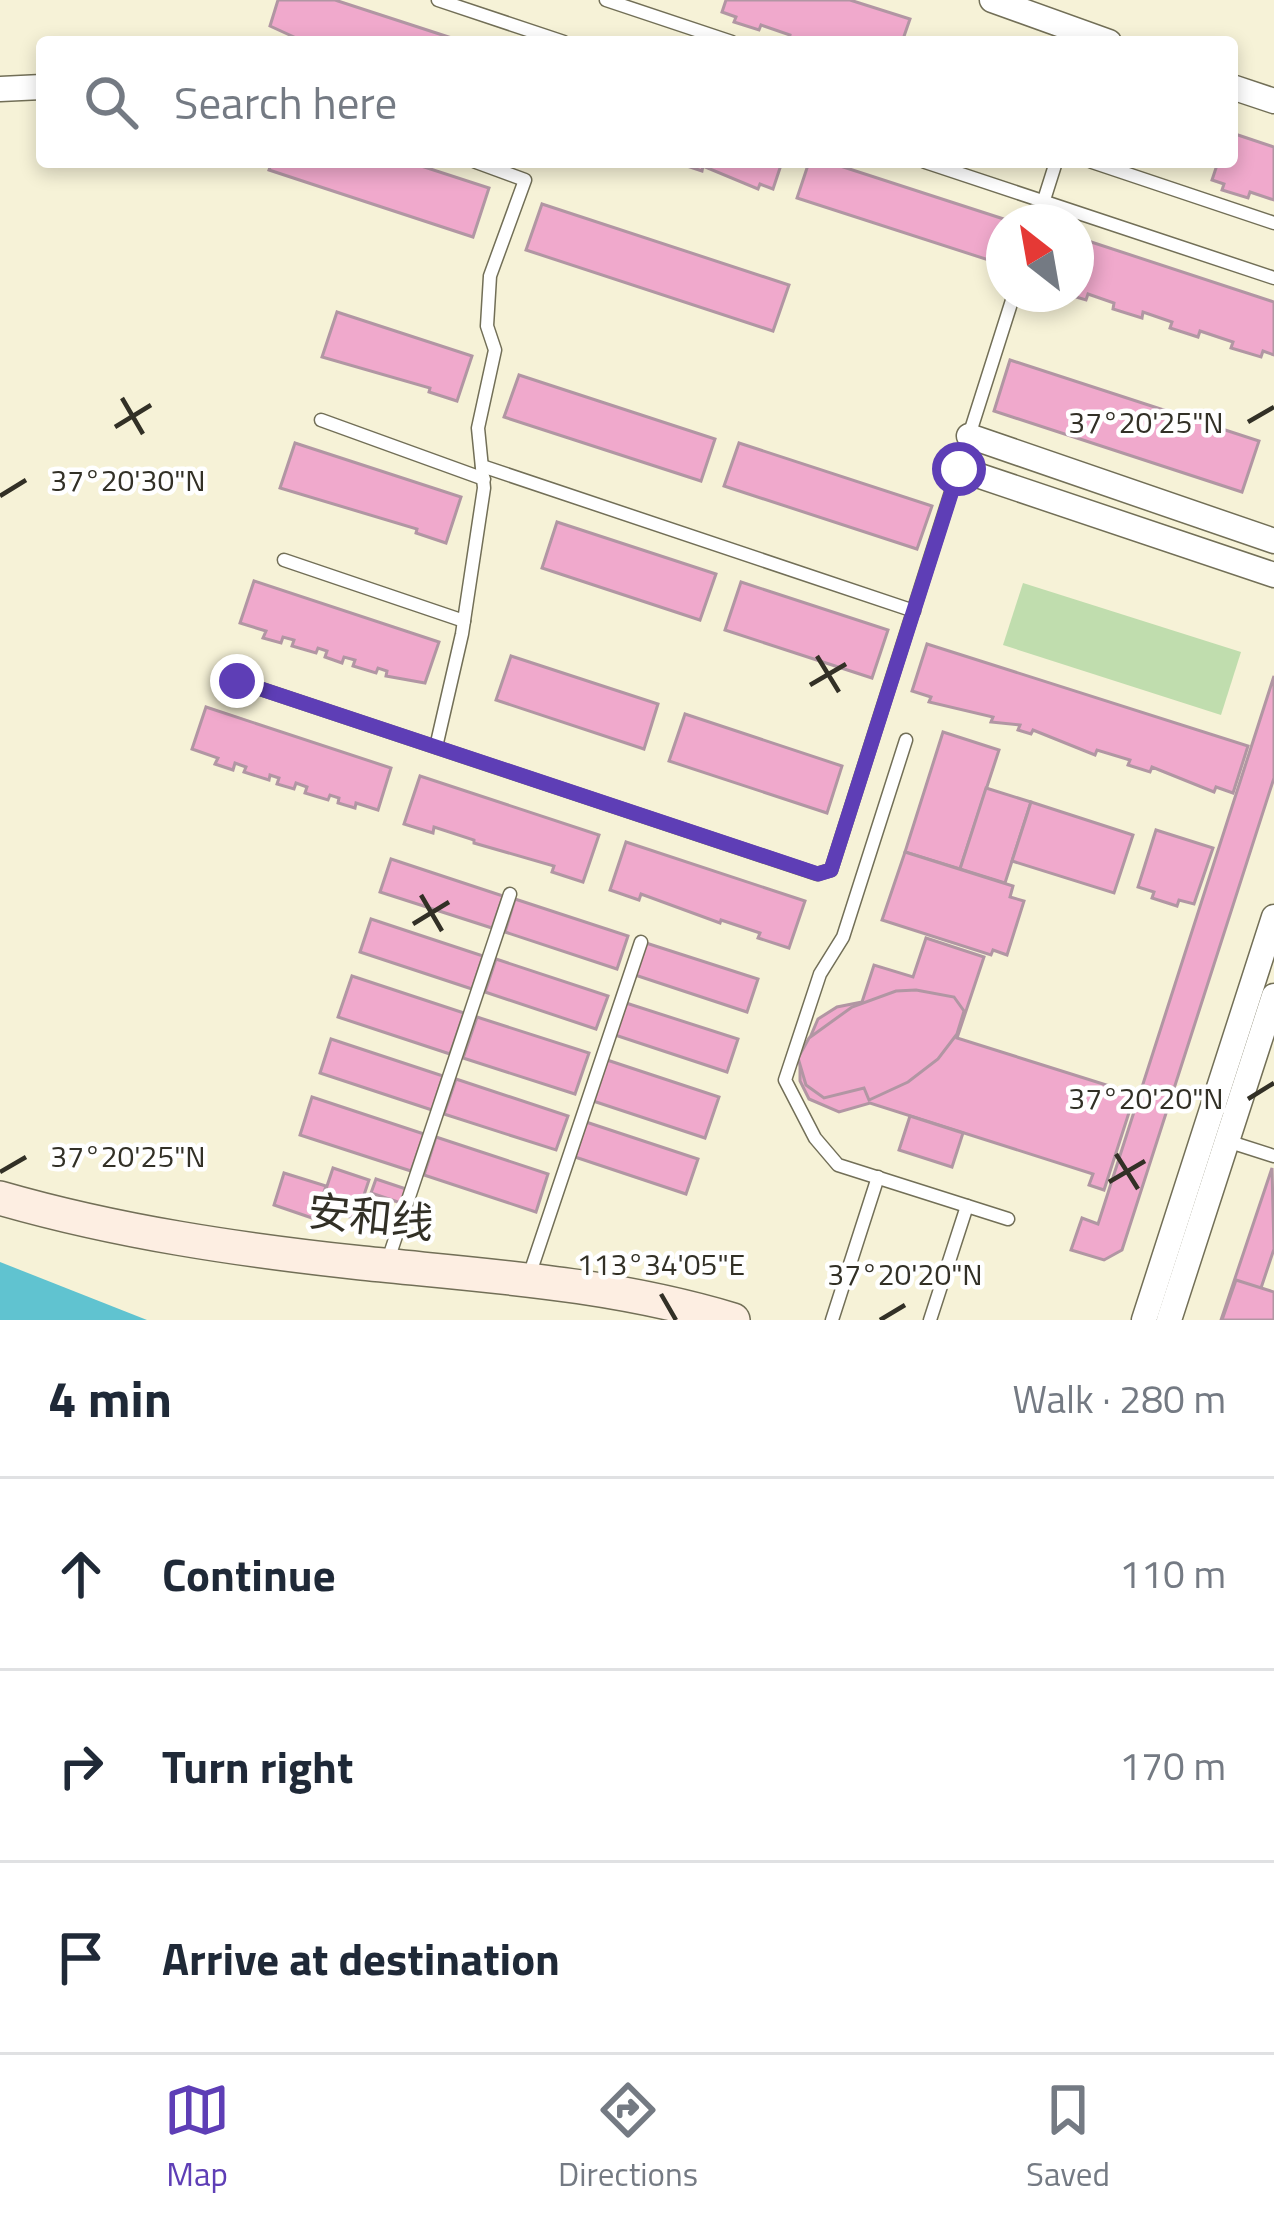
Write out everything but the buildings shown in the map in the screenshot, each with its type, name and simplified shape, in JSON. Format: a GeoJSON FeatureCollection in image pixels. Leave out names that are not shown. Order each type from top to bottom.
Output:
{"type":"FeatureCollection","features":[{"type":"Feature","properties":{"kind":"main road","name":"安和线"},"geometry":{"type":"LineString","coordinates":[[0,1198],[218,1246],[529,1278],[672,1301],[733,1320]]}},
{"type":"Feature","properties":{"kind":"street"},"geometry":{"type":"LineString","coordinates":[[992,0],[1092,36]]}},
{"type":"Feature","properties":{"kind":"street"},"geometry":{"type":"LineString","coordinates":[[0,89],[36,86]]}},
{"type":"Feature","properties":{"kind":"street"},"geometry":{"type":"LineString","coordinates":[[1238,89],[1274,101]]}},
{"type":"Feature","properties":{"kind":"street"},"geometry":{"type":"LineString","coordinates":[[969,436],[1274,541]]}},
{"type":"Feature","properties":{"kind":"street"},"geometry":{"type":"LineString","coordinates":[[959,469],[1274,575]]}},
{"type":"Feature","properties":{"kind":"street"},"geometry":{"type":"LineString","coordinates":[[1144,1320],[1274,917]]}},
{"type":"Feature","properties":{"kind":"street"},"geometry":{"type":"LineString","coordinates":[[1169,1320],[1274,996]]}},
{"type":"Feature","properties":{"kind":"lane"},"geometry":{"type":"LineString","coordinates":[[438,0],[546,36]]}},
{"type":"Feature","properties":{"kind":"lane"},"geometry":{"type":"LineString","coordinates":[[605,0],[714,36]]}},
{"type":"Feature","properties":{"kind":"lane"},"geometry":{"type":"LineString","coordinates":[[436,747],[464,621],[483,473],[478,428],[496,350],[488,326],[490,276],[525,179],[493,168]]}},
{"type":"Feature","properties":{"kind":"lane"},"geometry":{"type":"LineString","coordinates":[[943,168],[1274,278]]}},
{"type":"Feature","properties":{"kind":"lane"},"geometry":{"type":"LineString","coordinates":[[1044,202],[1054,168]]}},
{"type":"Feature","properties":{"kind":"lane"},"geometry":{"type":"LineString","coordinates":[[1110,168],[1274,223]]}},
{"type":"Feature","properties":{"kind":"lane"},"geometry":{"type":"LineString","coordinates":[[237,681],[818,874],[831,870],[1008,312]]}},
{"type":"Feature","properties":{"kind":"lane"},"geometry":{"type":"LineString","coordinates":[[321,420],[914,611]]}},
{"type":"Feature","properties":{"kind":"lane"},"geometry":{"type":"LineString","coordinates":[[284,560],[464,621]]}},
{"type":"Feature","properties":{"kind":"lane"},"geometry":{"type":"LineString","coordinates":[[906,740],[843,937],[820,974],[785,1081],[815,1138],[838,1165],[1008,1219]]}},
{"type":"Feature","properties":{"kind":"lane"},"geometry":{"type":"LineString","coordinates":[[386,1265],[510,894]]}},
{"type":"Feature","properties":{"kind":"lane"},"geometry":{"type":"LineString","coordinates":[[529,1278],[641,942]]}},
{"type":"Feature","properties":{"kind":"lane"},"geometry":{"type":"LineString","coordinates":[[1227,1141],[1274,1156]]}},
{"type":"Feature","properties":{"kind":"lane"},"geometry":{"type":"LineString","coordinates":[[832,1320],[878,1178]]}},
{"type":"Feature","properties":{"kind":"lane"},"geometry":{"type":"LineString","coordinates":[[930,1320],[967,1206]]}},
{"type":"Feature","properties":{"kind":"green space"},"geometry":{"type":"Polygon","coordinates":[[[1023,583],[1241,652],[1221,715],[1003,645],[1023,583]]]}},
{"type":"Feature","properties":{"kind":"water"},"geometry":{"type":"Polygon","coordinates":[[[0,1262],[147,1320],[0,1320],[0,1262]]]}},
{"type":"Feature","properties":{"kind":"route"},"geometry":{"type":"LineString","coordinates":[[237,681],[818,874],[831,870],[959,469]]}}]}
